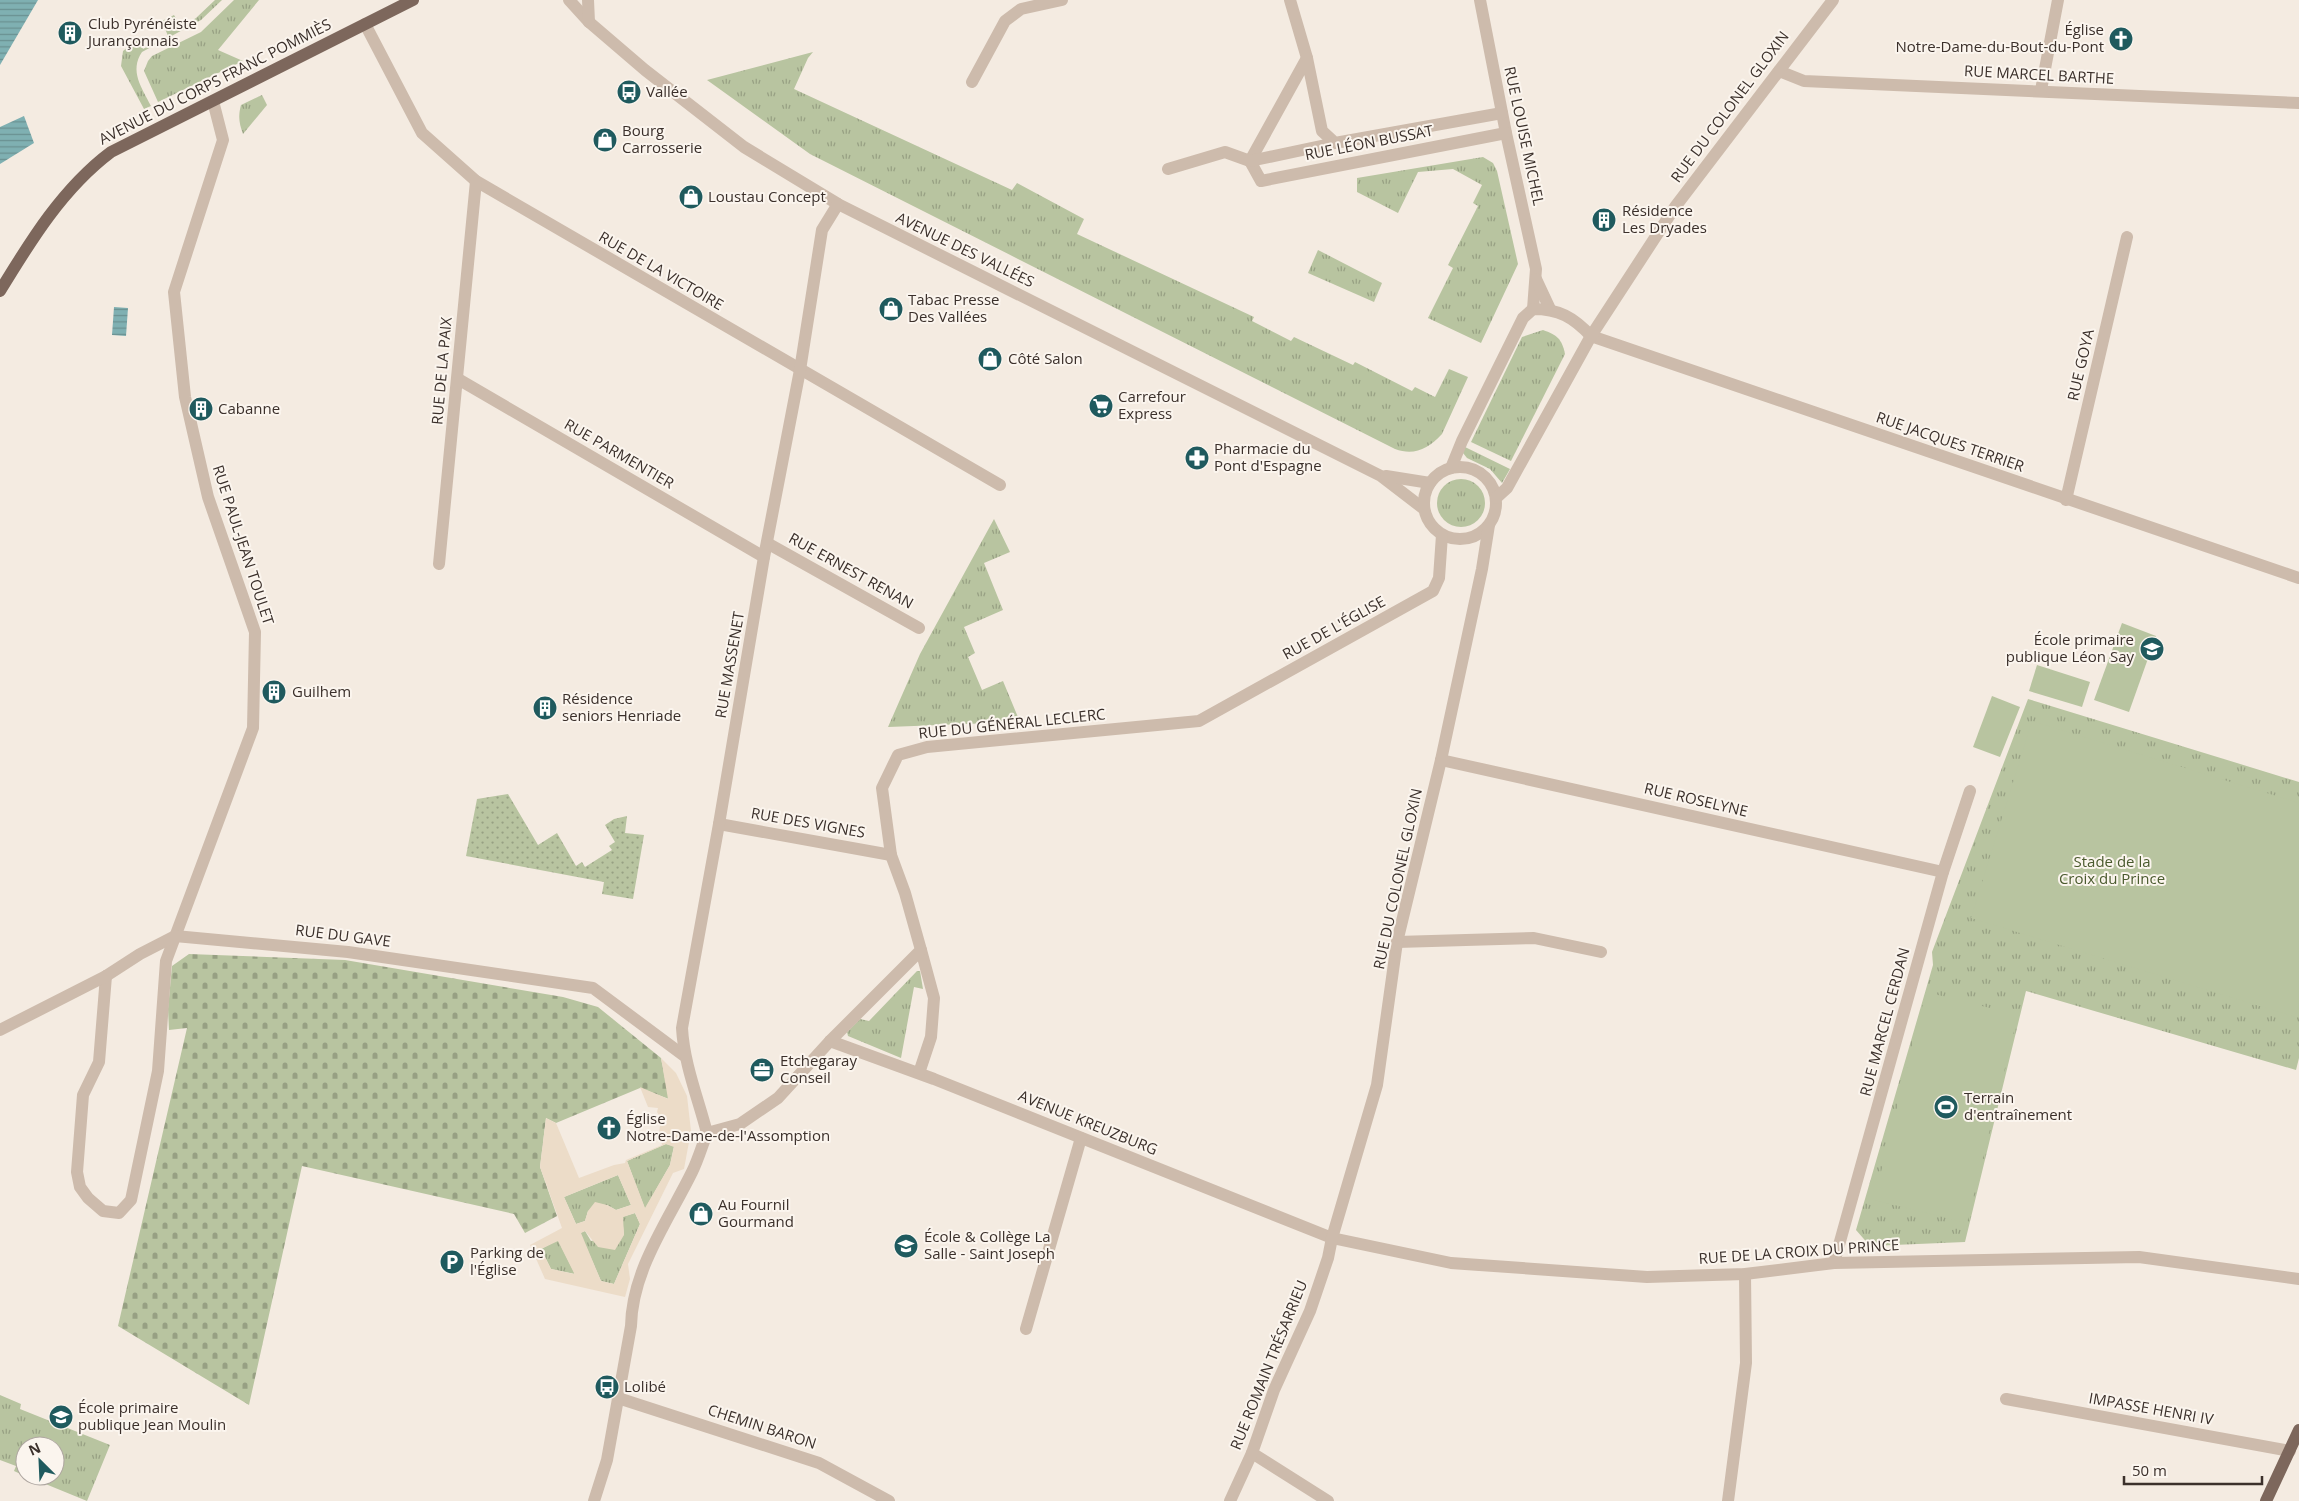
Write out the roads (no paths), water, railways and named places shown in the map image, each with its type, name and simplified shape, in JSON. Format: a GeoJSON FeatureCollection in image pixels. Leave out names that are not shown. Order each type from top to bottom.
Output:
{"type":"FeatureCollection","features":[{"type":"Feature","properties":{"kind":"main road","name":"AVENUE DU CORPS FRANC POMMIÈS"},"geometry":{"type":"LineString","coordinates":[[0,291],[66,193],[88,169],[111,152],[413,0]]}},
{"type":"Feature","properties":{"kind":"main road"},"geometry":{"type":"LineString","coordinates":[[2266,1501],[2299,1430]]}},
{"type":"Feature","properties":{"kind":"street","name":"AVENUE DES VALLÉES"},"geometry":{"type":"LineString","coordinates":[[569,0],[589,22],[645,70],[744,147],[838,204],[1381,476],[1424,509]]}},
{"type":"Feature","properties":{"kind":"street"},"geometry":{"type":"LineString","coordinates":[[588,0],[589,22]]}},
{"type":"Feature","properties":{"kind":"street"},"geometry":{"type":"LineString","coordinates":[[972,82],[1005,21],[1021,9],[1062,0]]}},
{"type":"Feature","properties":{"kind":"street","name":"RUE LÉON BUSSAT"},"geometry":{"type":"LineString","coordinates":[[1290,0],[1307,58],[1322,131],[1335,143],[1502,113]]}},
{"type":"Feature","properties":{"kind":"street","name":"RUE LOUISE MICHEL"},"geometry":{"type":"LineString","coordinates":[[1480,0],[1536,279],[1550,309]]}},
{"type":"Feature","properties":{"kind":"street","name":"RUE DU COLONEL GLOXIN"},"geometry":{"type":"LineString","coordinates":[[1496,498],[1507,488],[1591,336],[1675,207],[1833,0]]}},
{"type":"Feature","properties":{"kind":"street"},"geometry":{"type":"LineString","coordinates":[[2041,90],[2058,0]]}},
{"type":"Feature","properties":{"kind":"street","name":"RUE DE LA VICTOIRE"},"geometry":{"type":"LineString","coordinates":[[365,24],[422,133],[476,181],[1000,485]]}},
{"type":"Feature","properties":{"kind":"street"},"geometry":{"type":"LineString","coordinates":[[1250,161],[1307,58]]}},
{"type":"Feature","properties":{"kind":"street","name":"RUE MARCEL BARTHE"},"geometry":{"type":"LineString","coordinates":[[1779,71],[1804,81],[2041,90],[2299,103]]}},
{"type":"Feature","properties":{"kind":"street","name":"RUE PAUL-JEAN TOULET"},"geometry":{"type":"LineString","coordinates":[[106,976],[99,1062],[83,1095],[78,1172],[80,1187],[88,1198],[103,1211],[119,1214],[131,1200],[158,1071],[166,961],[253,728],[255,632],[208,497],[185,397],[174,292],[223,140],[212,101]]}},
{"type":"Feature","properties":{"kind":"street","name":"RUE LÉON BUSSAT"},"geometry":{"type":"LineString","coordinates":[[1250,161],[1261,180],[1506,133]]}},
{"type":"Feature","properties":{"kind":"street"},"geometry":{"type":"LineString","coordinates":[[1168,169],[1225,152],[1250,161],[1335,143]]}},
{"type":"Feature","properties":{"kind":"street","name":"RUE DE LA PAIX"},"geometry":{"type":"LineString","coordinates":[[439,564],[476,181]]}},
{"type":"Feature","properties":{"kind":"street","name":"RUE MASSENET"},"geometry":{"type":"LineString","coordinates":[[707,1133],[696,1089],[683,1055],[682,1028],[720,824],[764,557],[800,370],[822,230],[838,204]]}},
{"type":"Feature","properties":{"kind":"street","name":"RUE GOYA"},"geometry":{"type":"LineString","coordinates":[[2066,500],[2128,238]]}},
{"type":"Feature","properties":{"kind":"street","name":"RUE LOUISE MICHEL"},"geometry":{"type":"LineString","coordinates":[[1532,309],[1536,279]]}},
{"type":"Feature","properties":{"kind":"street"},"geometry":{"type":"LineString","coordinates":[[1451,468],[1462,441],[1523,318],[1532,309],[1550,309],[1576,320],[1591,336]]}},
{"type":"Feature","properties":{"kind":"street","name":"RUE JACQUES TERRIER"},"geometry":{"type":"LineString","coordinates":[[1591,336],[2066,500],[2299,578]]}},
{"type":"Feature","properties":{"kind":"street","name":"RUE PARMENTIER"},"geometry":{"type":"LineString","coordinates":[[458,379],[764,557]]}},
{"type":"Feature","properties":{"kind":"street"},"geometry":{"type":"LineString","coordinates":[[1463,467],[1475,470],[1485,477],[1492,487],[1496,498],[1495,512],[1489,524],[1479,533],[1467,538],[1454,539],[1442,535],[1430,524],[1424,509],[1424,495],[1430,483],[1439,473],[1451,468],[1463,467]]}},
{"type":"Feature","properties":{"kind":"street","name":"AVENUE DES VALLÉES"},"geometry":{"type":"LineString","coordinates":[[1381,476],[1430,483]]}},
{"type":"Feature","properties":{"kind":"street","name":"RUE DU COLONEL GLOXIN"},"geometry":{"type":"LineString","coordinates":[[1332,1238],[1377,1085],[1397,942],[1441,760],[1482,569],[1489,524]]}},
{"type":"Feature","properties":{"kind":"street","name":"RUE DE L'ÉGLISE"},"geometry":{"type":"LineString","coordinates":[[1199,721],[1433,591],[1439,578],[1442,535]]}},
{"type":"Feature","properties":{"kind":"street","name":"RUE ERNEST RENAN"},"geometry":{"type":"LineString","coordinates":[[767,543],[919,628]]}},
{"type":"Feature","properties":{"kind":"street","name":"RUE DU GÉNÉRAL LECLERC"},"geometry":{"type":"LineString","coordinates":[[919,1073],[931,1036],[934,998],[905,893],[890,855],[882,788],[898,755],[927,747],[1199,721]]}},
{"type":"Feature","properties":{"kind":"street","name":"RUE ROSELYNE"},"geometry":{"type":"LineString","coordinates":[[1441,760],[1943,872]]}},
{"type":"Feature","properties":{"kind":"street","name":"RUE MARCEL CERDAN"},"geometry":{"type":"LineString","coordinates":[[1834,1263],[1943,872],[1970,791]]}},
{"type":"Feature","properties":{"kind":"street","name":"RUE DES VIGNES"},"geometry":{"type":"LineString","coordinates":[[720,824],[890,855]]}},
{"type":"Feature","properties":{"kind":"street"},"geometry":{"type":"LineString","coordinates":[[0,1030],[106,976],[140,954],[174,936]]}},
{"type":"Feature","properties":{"kind":"street","name":"RUE DU GAVE"},"geometry":{"type":"LineString","coordinates":[[174,936],[348,952],[593,988],[683,1055]]}},
{"type":"Feature","properties":{"kind":"street"},"geometry":{"type":"LineString","coordinates":[[1397,942],[1534,938],[1601,952]]}},
{"type":"Feature","properties":{"kind":"street"},"geometry":{"type":"LineString","coordinates":[[594,1501],[608,1460],[631,1326],[631,1309],[652,1247],[692,1171],[707,1133],[740,1124],[778,1098],[830,1041],[921,950]]}},
{"type":"Feature","properties":{"kind":"street","name":"AVENUE KREUZBURG"},"geometry":{"type":"LineString","coordinates":[[830,1041],[919,1073],[1332,1238]]}},
{"type":"Feature","properties":{"kind":"street"},"geometry":{"type":"LineString","coordinates":[[1026,1329],[1080,1138]]}},
{"type":"Feature","properties":{"kind":"street","name":"RUE DE LA CROIX DU PRINCE"},"geometry":{"type":"LineString","coordinates":[[1332,1238],[1451,1263],[1647,1277],[1745,1274],[1834,1263],[2139,1256],[2299,1279]]}},
{"type":"Feature","properties":{"kind":"street","name":"RUE ROMAIN TRÉSARRIEU"},"geometry":{"type":"LineString","coordinates":[[1230,1501],[1252,1453],[1274,1390],[1310,1311],[1328,1258],[1332,1238]]}},
{"type":"Feature","properties":{"kind":"street"},"geometry":{"type":"LineString","coordinates":[[1728,1501],[1746,1363],[1745,1274]]}},
{"type":"Feature","properties":{"kind":"street","name":"CHEMIN BARON"},"geometry":{"type":"LineString","coordinates":[[618,1398],[819,1463],[889,1501]]}},
{"type":"Feature","properties":{"kind":"street","name":"IMPASSE HENRI IV"},"geometry":{"type":"LineString","coordinates":[[2006,1399],[2290,1451]]}},
{"type":"Feature","properties":{"kind":"street"},"geometry":{"type":"LineString","coordinates":[[1252,1453],[1328,1501]]}},
{"type":"Feature","properties":{"kind":"water"},"geometry":{"type":"Polygon","coordinates":[[[0,0],[38,0],[0,65],[0,0]]]}},
{"type":"Feature","properties":{"kind":"water"},"geometry":{"type":"Polygon","coordinates":[[[24,116],[34,143],[0,164],[0,127],[24,116]]]}},
{"type":"Feature","properties":{"kind":"water"},"geometry":{"type":"Polygon","coordinates":[[[114,307],[128,308],[126,336],[112,335],[114,307]]]}},
{"type":"Feature","properties":{"kind":"place","name":"Club Pyrénéiste Jurançonnais"},"geometry":{"type":"Point","coordinates":[70,33]}},
{"type":"Feature","properties":{"kind":"place","name":"Église Notre-Dame-du-Bout-du-Pont"},"geometry":{"type":"Point","coordinates":[2121,39]}},
{"type":"Feature","properties":{"kind":"place","name":"Vallée"},"geometry":{"type":"Point","coordinates":[629,92]}},
{"type":"Feature","properties":{"kind":"place","name":"Bourg Carrosserie"},"geometry":{"type":"Point","coordinates":[605,140]}},
{"type":"Feature","properties":{"kind":"place","name":"Loustau Concept"},"geometry":{"type":"Point","coordinates":[691,197]}},
{"type":"Feature","properties":{"kind":"place","name":"Résidence Les Dryades"},"geometry":{"type":"Point","coordinates":[1604,220]}},
{"type":"Feature","properties":{"kind":"place","name":"Tabac Presse Des Vallées"},"geometry":{"type":"Point","coordinates":[891,309]}},
{"type":"Feature","properties":{"kind":"place","name":"Côté Salon"},"geometry":{"type":"Point","coordinates":[990,359]}},
{"type":"Feature","properties":{"kind":"place","name":"Carrefour Express"},"geometry":{"type":"Point","coordinates":[1101,406]}},
{"type":"Feature","properties":{"kind":"place","name":"Cabanne"},"geometry":{"type":"Point","coordinates":[201,409]}},
{"type":"Feature","properties":{"kind":"place","name":"Pharmacie du Pont d'Espagne"},"geometry":{"type":"Point","coordinates":[1197,458]}},
{"type":"Feature","properties":{"kind":"place","name":"École primaire publique Léon Say"},"geometry":{"type":"Point","coordinates":[2152,649]}},
{"type":"Feature","properties":{"kind":"place","name":"Guilhem"},"geometry":{"type":"Point","coordinates":[274,692]}},
{"type":"Feature","properties":{"kind":"place","name":"Résidence seniors Henriade"},"geometry":{"type":"Point","coordinates":[545,708]}},
{"type":"Feature","properties":{"kind":"place","name":"Etchegaray Conseil"},"geometry":{"type":"Point","coordinates":[762,1070]}},
{"type":"Feature","properties":{"kind":"place","name":"Terrain d'entraînement"},"geometry":{"type":"Point","coordinates":[1946,1107]}},
{"type":"Feature","properties":{"kind":"place","name":"Église Notre-Dame-de-l'Assomption"},"geometry":{"type":"Point","coordinates":[609,1128]}},
{"type":"Feature","properties":{"kind":"place","name":"Au Fournil Gourmand"},"geometry":{"type":"Point","coordinates":[701,1214]}},
{"type":"Feature","properties":{"kind":"place","name":"École & Collège La Salle - Saint Joseph"},"geometry":{"type":"Point","coordinates":[906,1246]}},
{"type":"Feature","properties":{"kind":"place","name":"Parking de l'Église"},"geometry":{"type":"Point","coordinates":[452,1262]}},
{"type":"Feature","properties":{"kind":"place","name":"Lolibé"},"geometry":{"type":"Point","coordinates":[607,1387]}},
{"type":"Feature","properties":{"kind":"place","name":"École primaire publique Jean Moulin"},"geometry":{"type":"Point","coordinates":[61,1417]}},
{"type":"Feature","properties":{"kind":"park label","name":"Stade de la Croix du Prince"},"geometry":{"type":"Point","coordinates":[2112,870]}}]}
